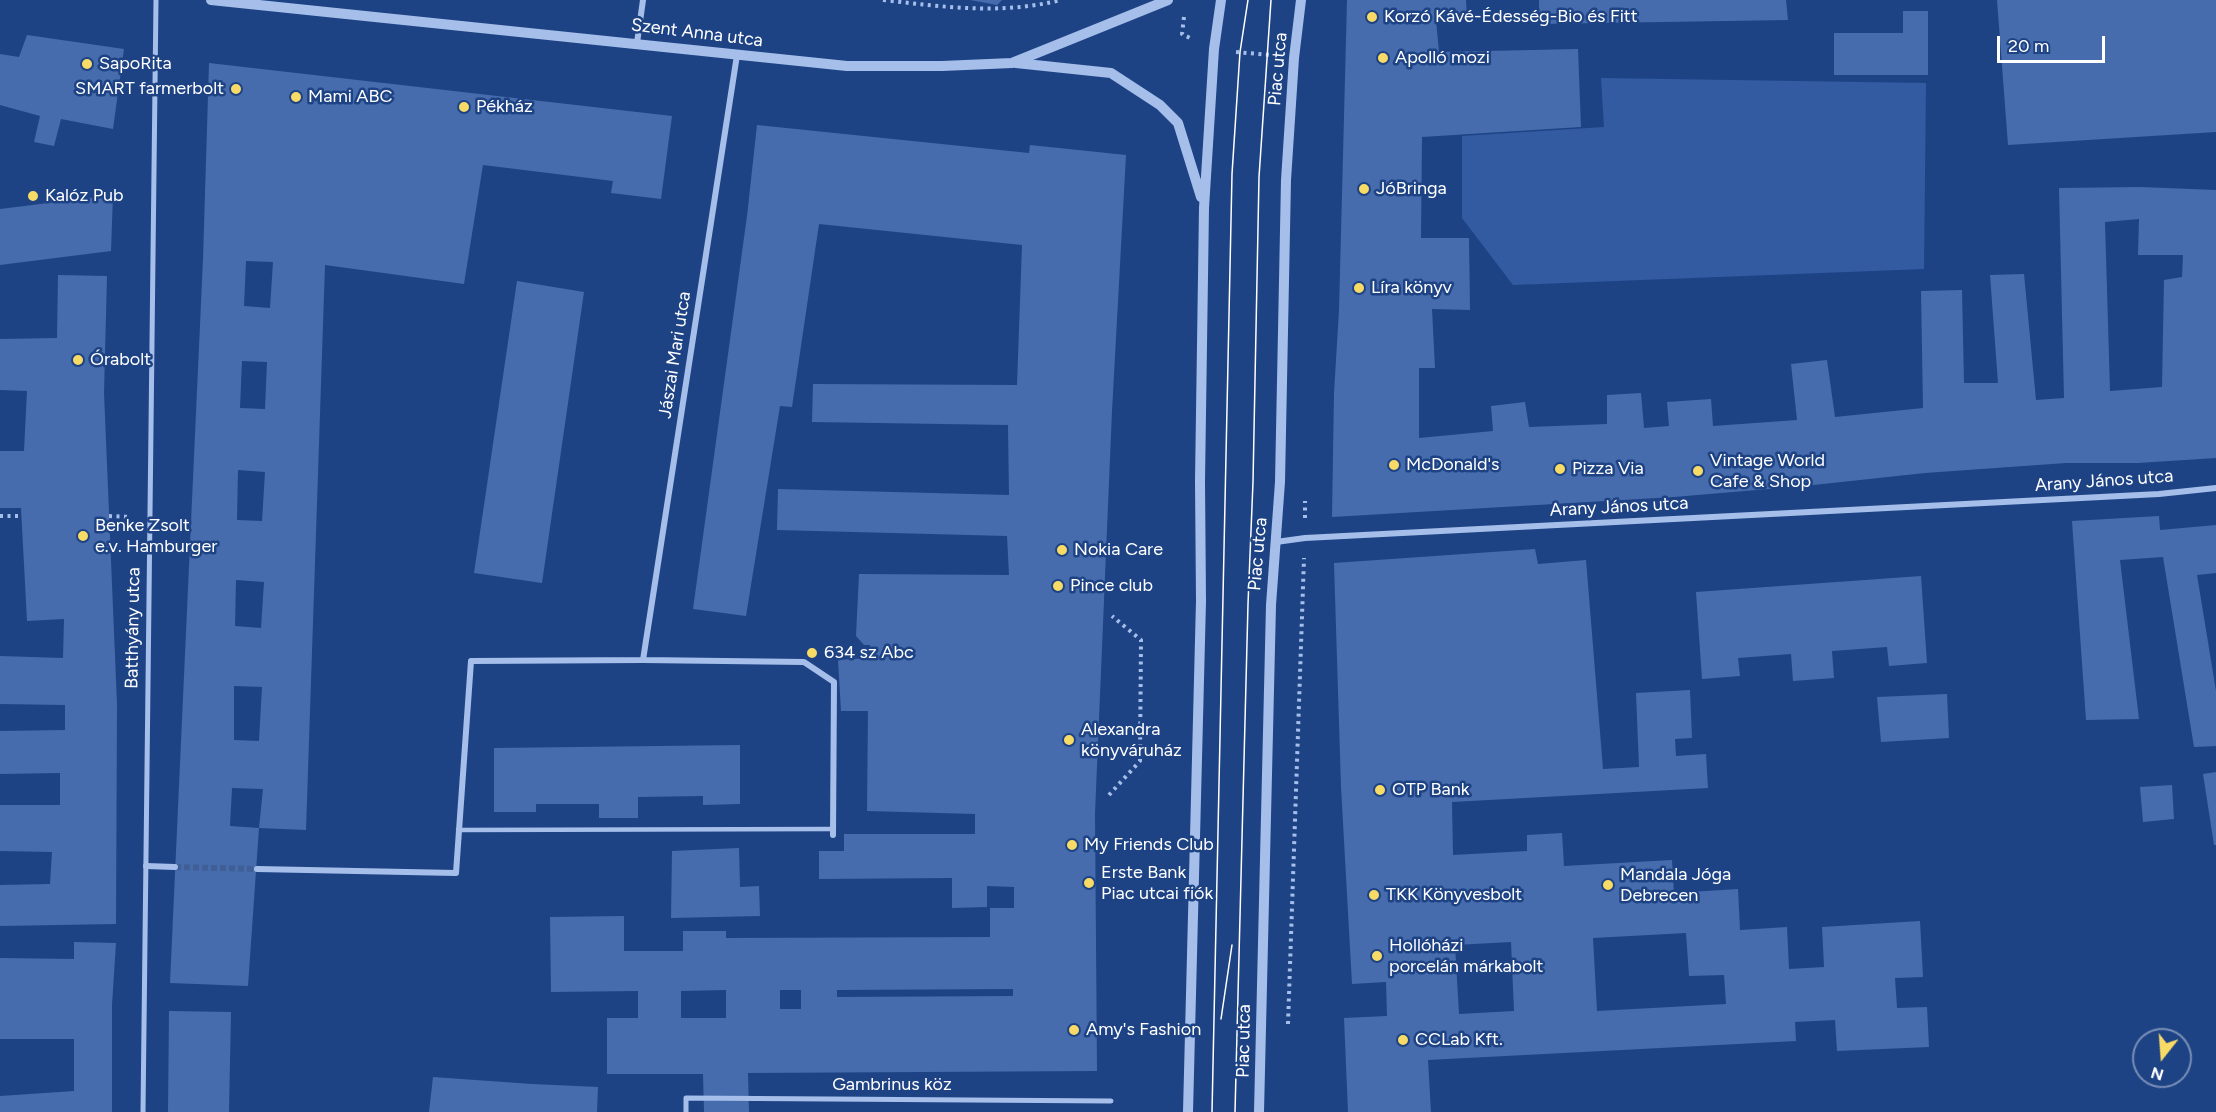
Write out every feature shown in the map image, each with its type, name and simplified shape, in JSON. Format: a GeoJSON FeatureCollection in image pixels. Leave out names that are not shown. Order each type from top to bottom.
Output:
{"type":"FeatureCollection","features":[{"type":"Feature","properties":{"kind":"street","name":"Batthyány utca"},"geometry":{"type":"LineString","coordinates":[[143,1112],[156,0]]}},
{"type":"Feature","properties":{"kind":"street","name":"Szent Anna utca"},"geometry":{"type":"LineString","coordinates":[[211,0],[847,66],[1012,63],[1168,0]]}},
{"type":"Feature","properties":{"kind":"street"},"geometry":{"type":"LineString","coordinates":[[637,43],[643,0]]}},
{"type":"Feature","properties":{"kind":"street"},"geometry":{"type":"LineString","coordinates":[[1188,1112],[1201,601],[1200,481],[1204,208],[1214,49],[1221,0]]}},
{"type":"Feature","properties":{"kind":"street","name":"Piac utca"},"geometry":{"type":"LineString","coordinates":[[1259,1112],[1271,605],[1280,482],[1286,180],[1294,58],[1301,0]]}},
{"type":"Feature","properties":{"kind":"street","name":"Jászai Mari utca"},"geometry":{"type":"LineString","coordinates":[[643,660],[737,55]]}},
{"type":"Feature","properties":{"kind":"street"},"geometry":{"type":"LineString","coordinates":[[1012,63],[1111,74],[1160,105],[1178,123],[1204,208]]}},
{"type":"Feature","properties":{"kind":"street","name":"Arany János utca"},"geometry":{"type":"LineString","coordinates":[[1276,542],[1305,538],[2053,500],[2216,488]]}},
{"type":"Feature","properties":{"kind":"street"},"geometry":{"type":"LineString","coordinates":[[257,869],[456,873],[471,661],[804,662],[834,682],[833,832]]}},
{"type":"Feature","properties":{"kind":"street"},"geometry":{"type":"LineString","coordinates":[[146,866],[175,867]]}},
{"type":"Feature","properties":{"kind":"street","name":"Gambrinus köz"},"geometry":{"type":"LineString","coordinates":[[686,1112],[686,1098],[1111,1101]]}},
{"type":"Feature","properties":{"kind":"lane"},"geometry":{"type":"LineString","coordinates":[[458,830],[833,832]]}},
{"type":"Feature","properties":{"kind":"path"},"geometry":{"type":"LineString","coordinates":[[884,0],[998,10],[1037,6],[1061,0]]}},
{"type":"Feature","properties":{"kind":"path"},"geometry":{"type":"LineString","coordinates":[[1182,34],[1185,10]]}},
{"type":"Feature","properties":{"kind":"path"},"geometry":{"type":"LineString","coordinates":[[1214,49],[1294,58]]}},
{"type":"Feature","properties":{"kind":"path"},"geometry":{"type":"LineString","coordinates":[[1288,1028],[1305,495]]}},
{"type":"Feature","properties":{"kind":"path"},"geometry":{"type":"LineString","coordinates":[[0,516],[22,516]]}},
{"type":"Feature","properties":{"kind":"path"},"geometry":{"type":"LineString","coordinates":[[1109,795],[1140,761],[1141,640],[1113,616]]}},
{"type":"Feature","properties":{"kind":"shaded area"},"geometry":{"type":"Polygon","coordinates":[[[1601,78],[1926,83],[1924,269],[1513,285],[1462,218],[1462,136],[1604,127],[1601,78]]]}},
{"type":"Feature","properties":{"kind":"building"},"geometry":{"type":"Polygon","coordinates":[[[970,0],[1002,0],[997,5],[970,0]]]}},
{"type":"Feature","properties":{"kind":"building"},"geometry":{"type":"Polygon","coordinates":[[[1347,0],[1466,0],[1467,19],[1436,20],[1439,52],[1578,49],[1581,127],[1422,137],[1421,238],[1469,238],[1470,310],[1432,309],[1435,368],[1419,368],[1419,438],[1493,431],[1491,406],[1525,402],[1529,427],[1607,424],[1607,395],[1641,393],[1644,428],[1669,426],[1667,402],[1711,399],[1713,426],[1797,420],[1791,364],[1827,360],[1835,417],[1923,408],[1921,291],[1962,290],[1964,383],[1998,383],[1990,275],[2024,274],[2036,400],[2064,398],[2059,188],[2140,187],[2216,190],[2216,458],[2138,463],[2066,463],[1925,473],[1674,497],[1332,517],[1334,393],[1339,310],[1347,0]],[[2139,219],[2105,222],[2110,391],[2162,387],[2164,280],[2182,277],[2183,255],[2138,255],[2139,219]]]}},
{"type":"Feature","properties":{"kind":"building"},"geometry":{"type":"Polygon","coordinates":[[[1539,0],[1786,0],[1788,20],[1539,24],[1539,0]]]}},
{"type":"Feature","properties":{"kind":"building"},"geometry":{"type":"Polygon","coordinates":[[[1997,0],[2216,0],[2216,132],[2008,145],[1997,0]]]}},
{"type":"Feature","properties":{"kind":"building"},"geometry":{"type":"Polygon","coordinates":[[[1903,11],[1928,11],[1928,75],[1834,75],[1834,33],[1903,33],[1903,11]]]}},
{"type":"Feature","properties":{"kind":"building"},"geometry":{"type":"Polygon","coordinates":[[[27,35],[124,49],[113,129],[61,119],[54,146],[34,142],[40,116],[0,105],[0,54],[19,57],[27,35]]]}},
{"type":"Feature","properties":{"kind":"building"},"geometry":{"type":"Polygon","coordinates":[[[209,63],[672,116],[661,199],[611,193],[613,181],[483,165],[464,284],[325,265],[306,830],[259,828],[248,986],[170,983],[203,259],[209,63]],[[246,261],[244,306],[270,308],[273,262],[246,261]],[[242,361],[240,408],[265,409],[267,362],[242,361]],[[238,470],[237,520],[262,521],[265,472],[238,470]],[[236,580],[235,626],[261,628],[264,582],[236,580]],[[234,686],[234,740],[259,741],[262,687],[234,686]],[[232,788],[230,826],[259,828],[263,789],[232,788]]]}},
{"type":"Feature","properties":{"kind":"building"},"geometry":{"type":"Polygon","coordinates":[[[757,125],[1029,153],[1030,145],[1126,155],[1112,411],[1095,813],[1097,1071],[748,1073],[749,1112],[704,1112],[703,1074],[607,1074],[607,1018],[638,1018],[638,991],[551,992],[550,917],[624,916],[624,951],[683,951],[683,931],[726,931],[726,938],[990,937],[990,908],[1014,908],[1014,887],[987,886],[987,907],[952,908],[952,878],[819,879],[819,851],[844,851],[844,834],[975,834],[975,814],[867,811],[868,711],[841,711],[838,660],[868,658],[870,645],[864,645],[856,636],[859,574],[1009,575],[1007,536],[777,530],[778,489],[1009,495],[1008,425],[812,422],[813,384],[1017,385],[1022,245],[819,224],[792,407],[780,406],[746,616],[693,609],[747,216],[757,125]],[[1013,989],[837,990],[837,997],[1013,996],[1013,989]],[[726,990],[681,991],[681,1018],[726,1018],[726,990]],[[780,990],[780,1009],[801,1009],[801,990],[780,990]]]}},
{"type":"Feature","properties":{"kind":"building"},"geometry":{"type":"Polygon","coordinates":[[[113,195],[111,251],[0,265],[0,209],[113,195]]]}},
{"type":"Feature","properties":{"kind":"building"},"geometry":{"type":"Polygon","coordinates":[[[58,275],[107,276],[104,393],[117,704],[116,924],[0,926],[0,885],[50,884],[52,852],[0,851],[0,805],[60,805],[60,773],[0,774],[0,731],[65,730],[65,705],[0,704],[0,656],[63,658],[64,619],[27,621],[21,508],[0,508],[0,451],[24,451],[27,391],[0,390],[0,339],[57,338],[58,275]]]}},
{"type":"Feature","properties":{"kind":"building"},"geometry":{"type":"Polygon","coordinates":[[[517,281],[584,292],[542,583],[474,573],[517,281]]]}},
{"type":"Feature","properties":{"kind":"building"},"geometry":{"type":"Polygon","coordinates":[[[2159,516],[2160,530],[2216,525],[2216,573],[2197,575],[2216,691],[2216,746],[2194,747],[2163,557],[2120,560],[2139,719],[2086,720],[2072,521],[2159,516]]]}},
{"type":"Feature","properties":{"kind":"building"},"geometry":{"type":"Polygon","coordinates":[[[1535,549],[1538,564],[1586,560],[1603,769],[1639,767],[1636,693],[1690,690],[1692,738],[1675,739],[1676,756],[1706,754],[1708,788],[1452,802],[1453,855],[1527,851],[1527,835],[1562,833],[1564,866],[1672,860],[1674,893],[1738,889],[1740,930],[1787,927],[1789,969],[1824,967],[1822,927],[1920,921],[1923,977],[1895,978],[1897,1008],[1927,1007],[1929,1047],[1837,1051],[1835,1020],[1795,1022],[1796,1041],[1428,1060],[1431,1112],[1348,1112],[1344,1018],[1387,1016],[1386,982],[1352,984],[1341,787],[1334,563],[1535,549]],[[1686,933],[1593,938],[1597,1011],[1726,1004],[1724,975],[1689,976],[1686,933]],[[1511,942],[1455,945],[1459,1014],[1514,1011],[1511,942]]]}},
{"type":"Feature","properties":{"kind":"building"},"geometry":{"type":"Polygon","coordinates":[[[1921,576],[1927,663],[1889,666],[1887,647],[1832,651],[1834,678],[1793,681],[1791,654],[1738,658],[1740,676],[1702,679],[1696,592],[1921,576]]]}},
{"type":"Feature","properties":{"kind":"building"},"geometry":{"type":"Polygon","coordinates":[[[1947,694],[1949,738],[1881,742],[1877,697],[1947,694]]]}},
{"type":"Feature","properties":{"kind":"building"},"geometry":{"type":"Polygon","coordinates":[[[740,745],[740,804],[703,805],[703,796],[638,797],[638,818],[599,818],[599,804],[536,804],[536,812],[494,812],[494,748],[740,745]]]}},
{"type":"Feature","properties":{"kind":"building"},"geometry":{"type":"Polygon","coordinates":[[[2216,772],[2216,845],[2214,845],[2203,774],[2216,772]]]}},
{"type":"Feature","properties":{"kind":"building"},"geometry":{"type":"Polygon","coordinates":[[[2172,785],[2174,819],[2143,822],[2140,787],[2172,785]]]}},
{"type":"Feature","properties":{"kind":"building"},"geometry":{"type":"Polygon","coordinates":[[[739,848],[740,887],[759,886],[760,916],[671,918],[672,851],[739,848]]]}},
{"type":"Feature","properties":{"kind":"building"},"geometry":{"type":"Polygon","coordinates":[[[74,942],[116,943],[112,1005],[112,1112],[0,1112],[0,1096],[74,1091],[74,1039],[0,1039],[0,958],[74,959],[74,942]]]}},
{"type":"Feature","properties":{"kind":"building"},"geometry":{"type":"Polygon","coordinates":[[[169,1011],[231,1012],[229,1112],[168,1112],[169,1011]]]}},
{"type":"Feature","properties":{"kind":"building"},"geometry":{"type":"Polygon","coordinates":[[[433,1077],[598,1087],[597,1112],[429,1112],[433,1077]]]}},
{"type":"Feature","properties":{"kind":"tunnel"},"geometry":{"type":"LineString","coordinates":[[175,867],[257,869]]}},
{"type":"Feature","properties":{"kind":"tram line"},"geometry":{"type":"LineString","coordinates":[[1212,1112],[1232,174],[1240,52],[1248,0]]}},
{"type":"Feature","properties":{"kind":"tram line"},"geometry":{"type":"LineString","coordinates":[[1235,1112],[1253,482],[1259,177],[1271,0]]}},
{"type":"Feature","properties":{"kind":"tram line"},"geometry":{"type":"LineString","coordinates":[[1221,1019],[1232,945]]}},
{"type":"Feature","properties":{"kind":"place","name":"Korzó Kávé-Édesség-Bio és Fitt"},"geometry":{"type":"Point","coordinates":[1372,17]}},
{"type":"Feature","properties":{"kind":"place","name":"Apolló mozi"},"geometry":{"type":"Point","coordinates":[1383,58]}},
{"type":"Feature","properties":{"kind":"place","name":"SapoRita"},"geometry":{"type":"Point","coordinates":[87,64]}},
{"type":"Feature","properties":{"kind":"place","name":"SMART farmerbolt"},"geometry":{"type":"Point","coordinates":[236,89]}},
{"type":"Feature","properties":{"kind":"place","name":"Mami ABC"},"geometry":{"type":"Point","coordinates":[296,97]}},
{"type":"Feature","properties":{"kind":"place","name":"Pékház"},"geometry":{"type":"Point","coordinates":[464,107]}},
{"type":"Feature","properties":{"kind":"place","name":"JóBringa"},"geometry":{"type":"Point","coordinates":[1364,189]}},
{"type":"Feature","properties":{"kind":"place","name":"Kalóz Pub"},"geometry":{"type":"Point","coordinates":[33,196]}},
{"type":"Feature","properties":{"kind":"place","name":"Líra könyv"},"geometry":{"type":"Point","coordinates":[1359,288]}},
{"type":"Feature","properties":{"kind":"place","name":"Órabolt"},"geometry":{"type":"Point","coordinates":[78,360]}},
{"type":"Feature","properties":{"kind":"place","name":"McDonald's"},"geometry":{"type":"Point","coordinates":[1394,465]}},
{"type":"Feature","properties":{"kind":"place","name":"Pizza Via"},"geometry":{"type":"Point","coordinates":[1560,469]}},
{"type":"Feature","properties":{"kind":"place","name":"Vintage World Cafe & Shop"},"geometry":{"type":"Point","coordinates":[1698,471]}},
{"type":"Feature","properties":{"kind":"place","name":"Benke Zsolt e.v. Hamburger"},"geometry":{"type":"Point","coordinates":[83,536]}},
{"type":"Feature","properties":{"kind":"place","name":"Nokia Care"},"geometry":{"type":"Point","coordinates":[1062,550]}},
{"type":"Feature","properties":{"kind":"place","name":"Pince club"},"geometry":{"type":"Point","coordinates":[1058,586]}},
{"type":"Feature","properties":{"kind":"place","name":"634 sz Abc"},"geometry":{"type":"Point","coordinates":[812,653]}},
{"type":"Feature","properties":{"kind":"place","name":"Alexandra könyváruház"},"geometry":{"type":"Point","coordinates":[1069,740]}},
{"type":"Feature","properties":{"kind":"place","name":"OTP Bank"},"geometry":{"type":"Point","coordinates":[1380,790]}},
{"type":"Feature","properties":{"kind":"place","name":"My Friends Club"},"geometry":{"type":"Point","coordinates":[1072,845]}},
{"type":"Feature","properties":{"kind":"place","name":"Erste Bank Piac utcai fiók"},"geometry":{"type":"Point","coordinates":[1089,883]}},
{"type":"Feature","properties":{"kind":"place","name":"Mandala Jóga Debrecen"},"geometry":{"type":"Point","coordinates":[1608,885]}},
{"type":"Feature","properties":{"kind":"place","name":"TKK Könyvesbolt"},"geometry":{"type":"Point","coordinates":[1374,895]}},
{"type":"Feature","properties":{"kind":"place","name":"Hollóházi porcelán márkabolt"},"geometry":{"type":"Point","coordinates":[1377,956]}},
{"type":"Feature","properties":{"kind":"place","name":"Amy's Fashion"},"geometry":{"type":"Point","coordinates":[1074,1030]}},
{"type":"Feature","properties":{"kind":"place","name":"CCLab Kft."},"geometry":{"type":"Point","coordinates":[1403,1040]}}]}
